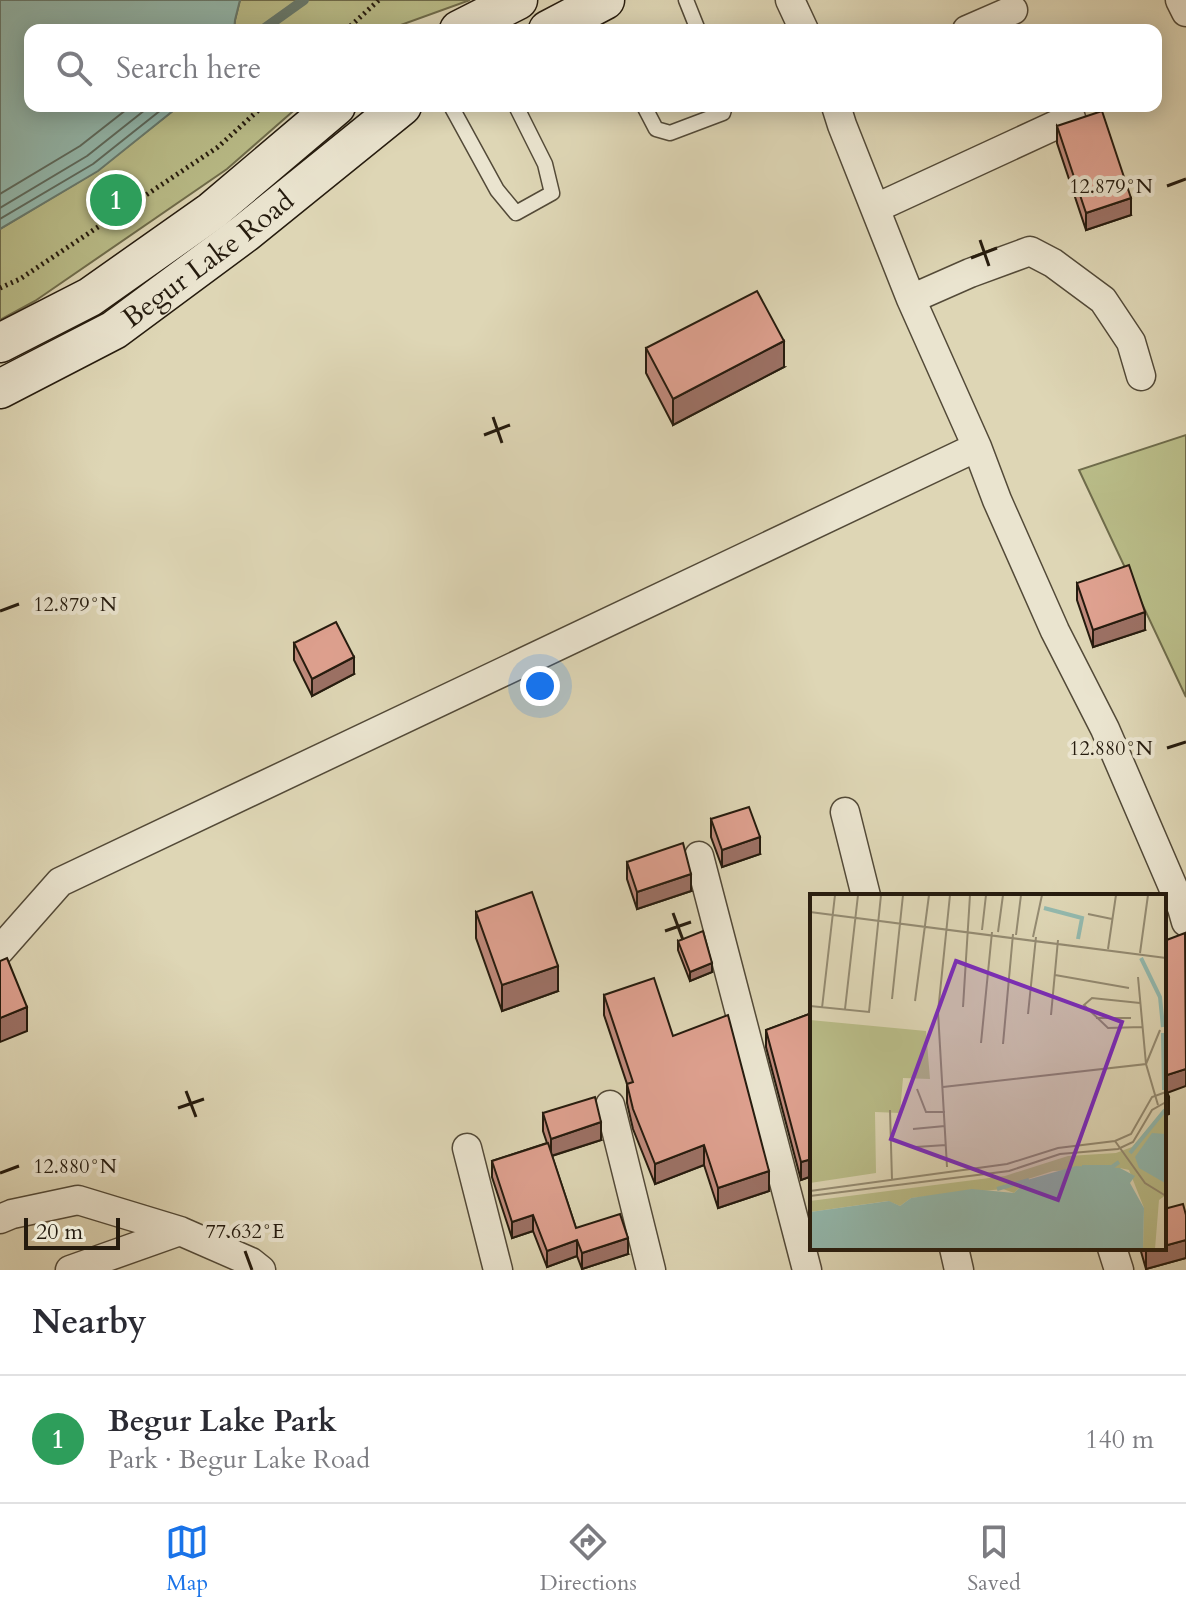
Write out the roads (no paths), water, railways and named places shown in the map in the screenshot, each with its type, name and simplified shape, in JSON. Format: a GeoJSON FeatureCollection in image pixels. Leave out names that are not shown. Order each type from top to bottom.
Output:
{"type":"FeatureCollection","features":[{"type":"Feature","properties":{"kind":"main road"},"geometry":{"type":"LineString","coordinates":[[471,24],[518,0]]}},
{"type":"Feature","properties":{"kind":"main road"},"geometry":{"type":"LineString","coordinates":[[562,24],[599,8]]}},
{"type":"Feature","properties":{"kind":"main road","name":"Begur Lake Road"},"geometry":{"type":"LineString","coordinates":[[0,343],[90,297],[200,219],[329,112]]}},
{"type":"Feature","properties":{"kind":"main road","name":"Begur Lake Road"},"geometry":{"type":"LineString","coordinates":[[0,389],[114,330],[245,233],[395,112]]}},
{"type":"Feature","properties":{"kind":"street"},"geometry":{"type":"LineString","coordinates":[[790,0],[801,24]]}},
{"type":"Feature","properties":{"kind":"street"},"geometry":{"type":"LineString","coordinates":[[1180,0],[1186,12]]}},
{"type":"Feature","properties":{"kind":"street"},"geometry":{"type":"LineString","coordinates":[[981,24],[1013,10]]}},
{"type":"Feature","properties":{"kind":"street"},"geometry":{"type":"LineString","coordinates":[[838,112],[911,299],[977,447],[997,500],[1055,631],[1105,729],[1186,922]]}},
{"type":"Feature","properties":{"kind":"street"},"geometry":{"type":"LineString","coordinates":[[876,208],[1071,118]]}},
{"type":"Feature","properties":{"kind":"street"},"geometry":{"type":"LineString","coordinates":[[911,299],[1030,251],[1053,263],[1103,300],[1131,342],[1141,376]]}},
{"type":"Feature","properties":{"kind":"street"},"geometry":{"type":"LineString","coordinates":[[0,950],[60,882],[977,447]]}},
{"type":"Feature","properties":{"kind":"street"},"geometry":{"type":"LineString","coordinates":[[845,812],[866,894]]}},
{"type":"Feature","properties":{"kind":"street"},"geometry":{"type":"LineString","coordinates":[[699,856],[807,1270]]}},
{"type":"Feature","properties":{"kind":"street"},"geometry":{"type":"LineString","coordinates":[[610,1105],[651,1270]]}},
{"type":"Feature","properties":{"kind":"street"},"geometry":{"type":"LineString","coordinates":[[467,1148],[498,1270]]}},
{"type":"Feature","properties":{"kind":"street"},"geometry":{"type":"LineString","coordinates":[[0,1219],[78,1200],[180,1231],[251,1262],[261,1270]]}},
{"type":"Feature","properties":{"kind":"street"},"geometry":{"type":"LineString","coordinates":[[70,1270],[180,1231]]}},
{"type":"Feature","properties":{"kind":"street"},"geometry":{"type":"LineString","coordinates":[[954,1250],[959,1270]]}},
{"type":"Feature","properties":{"kind":"street"},"geometry":{"type":"LineString","coordinates":[[1113,1250],[1119,1270]]}},
{"type":"Feature","properties":{"kind":"lane"},"geometry":{"type":"LineString","coordinates":[[686,0],[696,24]]}},
{"type":"Feature","properties":{"kind":"lane"},"geometry":{"type":"LineString","coordinates":[[454,112],[497,190],[516,213],[552,193],[545,164],[519,112]]}},
{"type":"Feature","properties":{"kind":"lane"},"geometry":{"type":"LineString","coordinates":[[647,112],[656,129],[670,133],[723,112]]}},
{"type":"Feature","properties":{"kind":"water"},"geometry":{"type":"Polygon","coordinates":[[[0,0],[240,0],[235,24],[24,24],[24,112],[172,112],[98,171],[0,229],[0,0]]]}},
{"type":"Feature","properties":{"kind":"waterway"},"geometry":{"type":"LineString","coordinates":[[270,24],[304,0]]}},
{"type":"Feature","properties":{"kind":"place","name":"Begur Lake Park"},"geometry":{"type":"Point","coordinates":[116,200]}}]}
